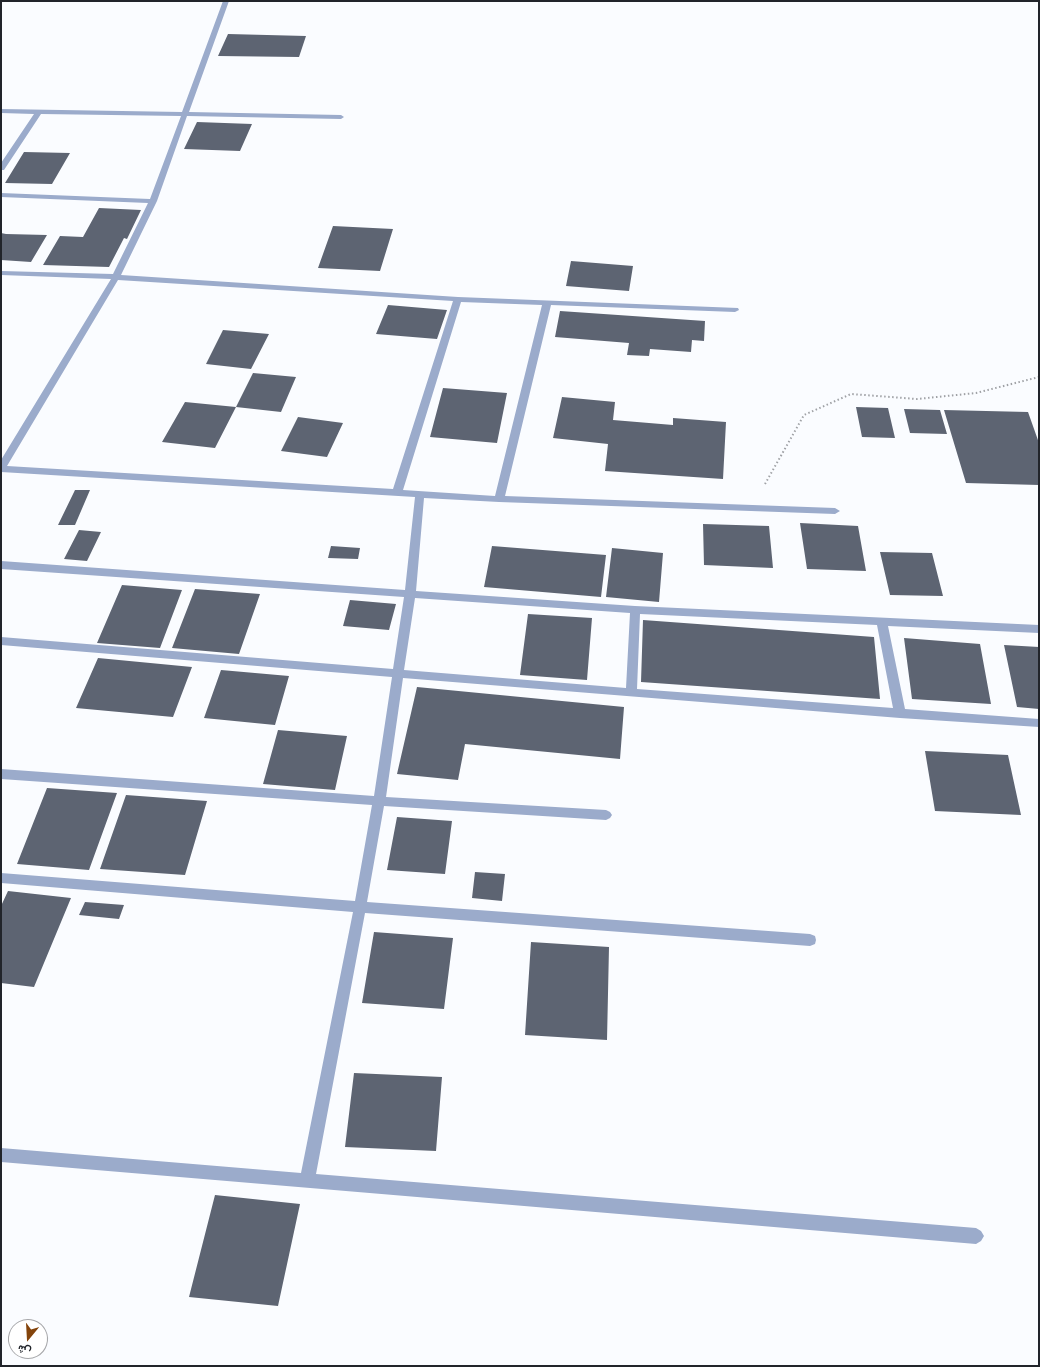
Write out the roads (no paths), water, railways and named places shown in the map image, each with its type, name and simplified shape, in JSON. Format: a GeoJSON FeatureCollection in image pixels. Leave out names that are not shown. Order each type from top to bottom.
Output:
{"type":"FeatureCollection","features":[{"type":"Feature","properties":{"kind":"street"},"geometry":{"type":"LineString","coordinates":[[226,1],[153,201],[116,277],[1,468],[500,499],[835,511]]}},
{"type":"Feature","properties":{"kind":"street"},"geometry":{"type":"LineString","coordinates":[[1,111],[186,113],[341,117]]}},
{"type":"Feature","properties":{"kind":"street"},"geometry":{"type":"LineString","coordinates":[[1,168],[39,111]]}},
{"type":"Feature","properties":{"kind":"street"},"geometry":{"type":"LineString","coordinates":[[1,195],[153,201]]}},
{"type":"Feature","properties":{"kind":"street"},"geometry":{"type":"LineString","coordinates":[[1,273],[116,277],[458,299],[735,310]]}},
{"type":"Feature","properties":{"kind":"street"},"geometry":{"type":"LineString","coordinates":[[397,492],[458,299]]}},
{"type":"Feature","properties":{"kind":"street"},"geometry":{"type":"LineString","coordinates":[[500,499],[547,303]]}},
{"type":"Feature","properties":{"kind":"street"},"geometry":{"type":"LineString","coordinates":[[307,1181],[379,802],[410,595],[420,494]]}},
{"type":"Feature","properties":{"kind":"street"},"geometry":{"type":"LineString","coordinates":[[1,565],[635,610],[1039,629]]}},
{"type":"Feature","properties":{"kind":"street"},"geometry":{"type":"LineString","coordinates":[[631,693],[635,610]]}},
{"type":"Feature","properties":{"kind":"street"},"geometry":{"type":"LineString","coordinates":[[882,622],[900,714]]}},
{"type":"Feature","properties":{"kind":"street"},"geometry":{"type":"LineString","coordinates":[[1,641],[631,693],[900,714],[1039,723]]}},
{"type":"Feature","properties":{"kind":"street"},"geometry":{"type":"LineString","coordinates":[[1,774],[379,802],[606,815]]}},
{"type":"Feature","properties":{"kind":"street"},"geometry":{"type":"LineString","coordinates":[[1,878],[360,908],[810,940]]}},
{"type":"Feature","properties":{"kind":"street"},"geometry":{"type":"LineString","coordinates":[[1,1155],[976,1236]]}}]}
